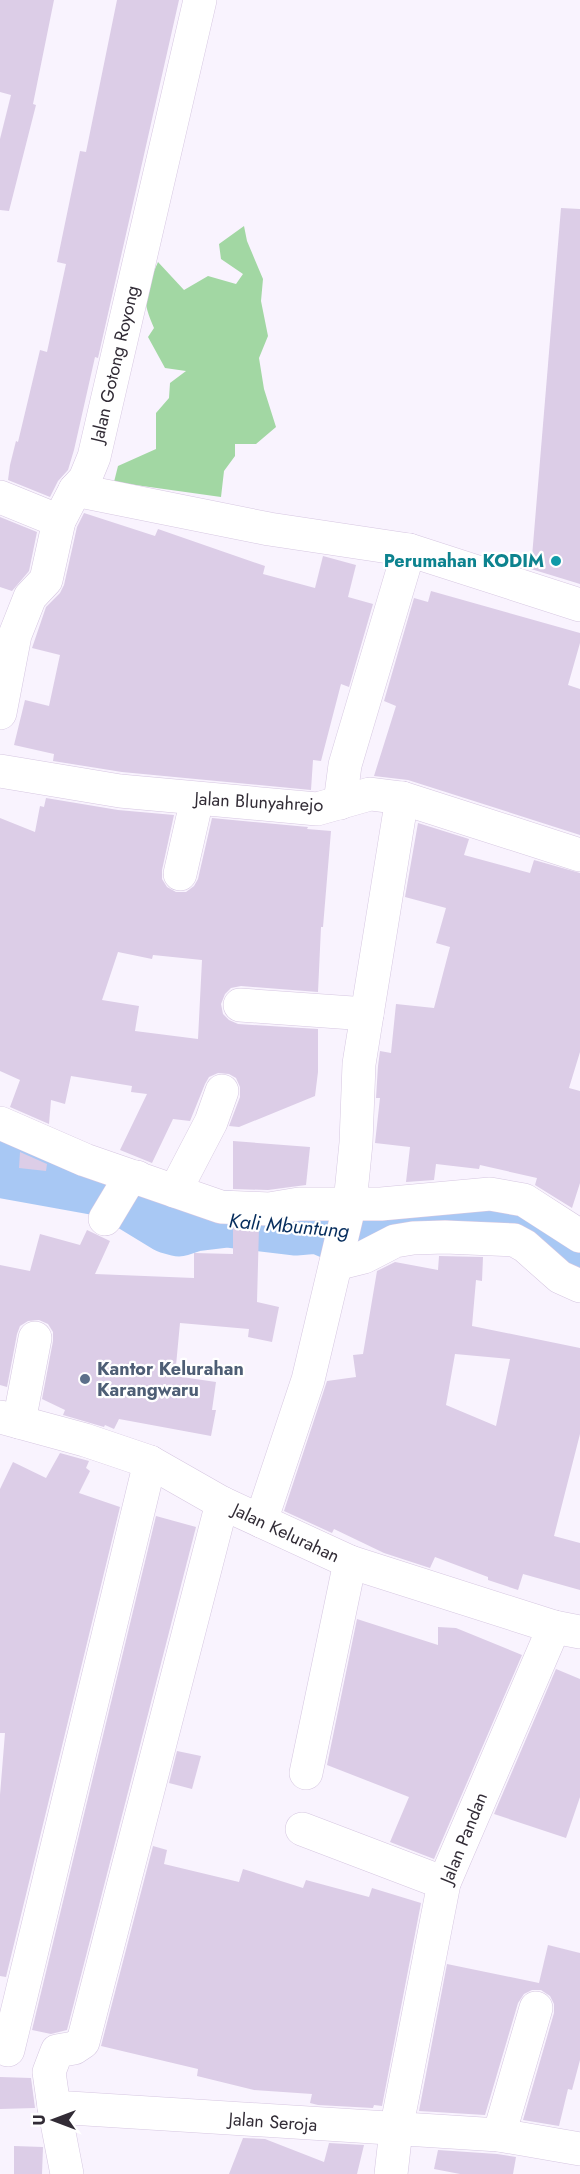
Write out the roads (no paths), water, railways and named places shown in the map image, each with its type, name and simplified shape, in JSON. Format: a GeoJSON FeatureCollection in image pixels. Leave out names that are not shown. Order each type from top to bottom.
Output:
{"type":"FeatureCollection","features":[{"type":"Feature","properties":{"kind":"street","name":"Jalan Gotong Royong"},"geometry":{"type":"LineString","coordinates":[[0,713],[15,635],[30,597],[46,580],[59,521],[75,490],[86,479],[94,457],[200,0]]}},
{"type":"Feature","properties":{"kind":"street"},"geometry":{"type":"LineString","coordinates":[[75,490],[269,529],[409,550],[580,605]]}},
{"type":"Feature","properties":{"kind":"street"},"geometry":{"type":"LineString","coordinates":[[0,497],[59,521]]}},
{"type":"Feature","properties":{"kind":"street"},"geometry":{"type":"LineString","coordinates":[[340,803],[345,765],[409,550]]}},
{"type":"Feature","properties":{"kind":"street","name":"Jalan Blunyahrejo"},"geometry":{"type":"LineString","coordinates":[[0,771],[120,791],[317,809],[370,794],[402,798],[580,855]]}},
{"type":"Feature","properties":{"kind":"street"},"geometry":{"type":"LineString","coordinates":[[261,1521],[308,1380],[350,1203],[356,1143],[359,1064],[402,798]]}},
{"type":"Feature","properties":{"kind":"street"},"geometry":{"type":"LineString","coordinates":[[180,874],[197,799]]}},
{"type":"Feature","properties":{"kind":"street"},"geometry":{"type":"LineString","coordinates":[[240,1005],[367,1014]]}},
{"type":"Feature","properties":{"kind":"street"},"geometry":{"type":"LineString","coordinates":[[175,1191],[211,1122],[222,1091]]}},
{"type":"Feature","properties":{"kind":"street"},"geometry":{"type":"LineString","coordinates":[[0,1123],[86,1160],[120,1196],[175,1191],[221,1207],[269,1209],[299,1204],[381,1204],[490,1194],[524,1200],[580,1236]]}},
{"type":"Feature","properties":{"kind":"street"},"geometry":{"type":"LineString","coordinates":[[337,1261],[364,1257],[395,1242],[413,1238],[514,1240],[525,1246],[560,1277],[580,1286]]}},
{"type":"Feature","properties":{"kind":"street"},"geometry":{"type":"LineString","coordinates":[[9,1420],[34,1338]]}},
{"type":"Feature","properties":{"kind":"street","name":"Jalan Kelurahan"},"geometry":{"type":"LineString","coordinates":[[9,1420],[86,1440],[150,1462],[222,1503],[350,1562],[567,1630]]}},
{"type":"Feature","properties":{"kind":"street"},"geometry":{"type":"LineString","coordinates":[[49,2072],[4,2049],[150,1462]]}},
{"type":"Feature","properties":{"kind":"street"},"geometry":{"type":"LineString","coordinates":[[68,2174],[49,2072],[57,2051],[74,2048],[83,2042],[222,1503]]}},
{"type":"Feature","properties":{"kind":"street"},"geometry":{"type":"LineString","coordinates":[[306,1773],[350,1562]]}},
{"type":"Feature","properties":{"kind":"street","name":"Jalan Pandan"},"geometry":{"type":"LineString","coordinates":[[391,2174],[396,2130],[444,1883],[567,1630]]}},
{"type":"Feature","properties":{"kind":"street"},"geometry":{"type":"LineString","coordinates":[[303,1830],[444,1883]]}},
{"type":"Feature","properties":{"kind":"street"},"geometry":{"type":"LineString","coordinates":[[499,2135],[536,2008]]}},
{"type":"Feature","properties":{"kind":"street","name":"Jalan Seroja"},"geometry":{"type":"LineString","coordinates":[[54,2107],[499,2135],[580,2149]]}},
{"type":"Feature","properties":{"kind":"waterway","name":"Kali Mbuntung"},"geometry":{"type":"LineString","coordinates":[[0,1167],[4,1170],[109,1189],[168,1225],[179,1228],[194,1223],[227,1219],[295,1227],[318,1225],[339,1234],[380,1231],[416,1221],[496,1220],[515,1226],[580,1261]]}},
{"type":"Feature","properties":{"kind":"place","name":"Perumahan KODIM"},"geometry":{"type":"Point","coordinates":[556,561]}},
{"type":"Feature","properties":{"kind":"place","name":"Kantor Kelurahan Karangwaru"},"geometry":{"type":"Point","coordinates":[85,1379]}}]}
